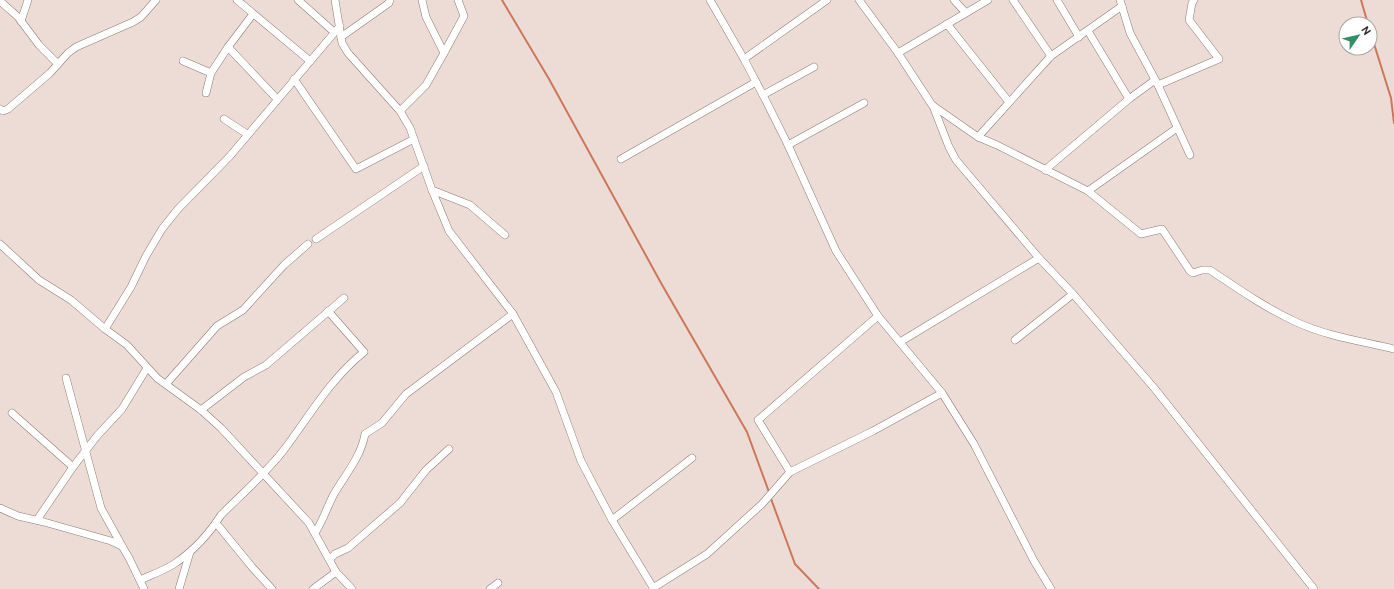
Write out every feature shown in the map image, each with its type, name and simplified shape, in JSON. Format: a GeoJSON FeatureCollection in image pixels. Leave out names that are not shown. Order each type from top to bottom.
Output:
{"type":"FeatureCollection","features":[{"type":"Feature","properties":{"kind":"street"},"geometry":{"type":"LineString","coordinates":[[21,21],[28,0]]}},
{"type":"Feature","properties":{"kind":"street"},"geometry":{"type":"LineString","coordinates":[[0,109],[3,111],[8,109],[50,73],[68,53],[76,47],[134,22],[141,17],[156,0]]}},
{"type":"Feature","properties":{"kind":"street"},"geometry":{"type":"LineString","coordinates":[[236,0],[310,60]]}},
{"type":"Feature","properties":{"kind":"street"},"geometry":{"type":"LineString","coordinates":[[298,0],[334,32]]}},
{"type":"Feature","properties":{"kind":"street"},"geometry":{"type":"LineString","coordinates":[[335,0],[342,43],[348,53],[400,111],[410,128],[432,190],[449,231],[514,314],[556,392],[581,460],[612,520],[654,589],[707,554],[762,504],[790,472],[873,431],[942,393]]}},
{"type":"Feature","properties":{"kind":"street"},"geometry":{"type":"LineString","coordinates":[[341,37],[389,3],[390,0]]}},
{"type":"Feature","properties":{"kind":"street"},"geometry":{"type":"LineString","coordinates":[[422,0],[426,17],[444,53]]}},
{"type":"Feature","properties":{"kind":"street"},"geometry":{"type":"LineString","coordinates":[[400,111],[426,84],[464,16],[458,0]]}},
{"type":"Feature","properties":{"kind":"street"},"geometry":{"type":"LineString","coordinates":[[710,0],[763,95],[788,145],[836,251],[878,316],[942,393],[974,444],[1034,562],[1051,589]]}},
{"type":"Feature","properties":{"kind":"street"},"geometry":{"type":"LineString","coordinates":[[744,59],[827,0]]}},
{"type":"Feature","properties":{"kind":"street"},"geometry":{"type":"LineString","coordinates":[[859,0],[898,53],[932,105],[949,147],[956,160],[1039,258],[1073,294],[1155,389],[1314,589]]}},
{"type":"Feature","properties":{"kind":"street"},"geometry":{"type":"LineString","coordinates":[[954,0],[966,13]]}},
{"type":"Feature","properties":{"kind":"street"},"geometry":{"type":"LineString","coordinates":[[898,53],[988,0]]}},
{"type":"Feature","properties":{"kind":"street"},"geometry":{"type":"LineString","coordinates":[[1013,0],[1051,56]]}},
{"type":"Feature","properties":{"kind":"street"},"geometry":{"type":"LineString","coordinates":[[1057,0],[1079,37]]}},
{"type":"Feature","properties":{"kind":"street"},"geometry":{"type":"LineString","coordinates":[[1045,170],[1129,99],[1156,82],[1219,59],[1189,20],[1192,3],[1194,0]]}},
{"type":"Feature","properties":{"kind":"street"},"geometry":{"type":"LineString","coordinates":[[0,1],[21,21],[39,45],[58,64]]}},
{"type":"Feature","properties":{"kind":"street"},"geometry":{"type":"LineString","coordinates":[[978,137],[1051,56],[1088,31],[1121,3],[1130,33],[1156,82],[1190,155]]}},
{"type":"Feature","properties":{"kind":"street"},"geometry":{"type":"LineString","coordinates":[[206,93],[211,73],[254,14]]}},
{"type":"Feature","properties":{"kind":"street"},"geometry":{"type":"LineString","coordinates":[[947,24],[1009,102]]}},
{"type":"Feature","properties":{"kind":"street"},"geometry":{"type":"LineString","coordinates":[[105,329],[131,287],[146,256],[162,229],[178,209],[230,156],[247,134],[340,26]]}},
{"type":"Feature","properties":{"kind":"street"},"geometry":{"type":"LineString","coordinates":[[1088,31],[1129,99]]}},
{"type":"Feature","properties":{"kind":"street"},"geometry":{"type":"LineString","coordinates":[[228,48],[277,99]]}},
{"type":"Feature","properties":{"kind":"street"},"geometry":{"type":"LineString","coordinates":[[183,61],[211,73]]}},
{"type":"Feature","properties":{"kind":"street"},"geometry":{"type":"LineString","coordinates":[[763,95],[814,67]]}},
{"type":"Feature","properties":{"kind":"street"},"geometry":{"type":"LineString","coordinates":[[294,79],[356,168],[414,139]]}},
{"type":"Feature","properties":{"kind":"street"},"geometry":{"type":"LineString","coordinates":[[621,159],[756,82]]}},
{"type":"Feature","properties":{"kind":"street"},"geometry":{"type":"LineString","coordinates":[[788,145],[864,103]]}},
{"type":"Feature","properties":{"kind":"street"},"geometry":{"type":"LineString","coordinates":[[932,105],[978,137],[1088,191],[1141,234],[1162,229],[1190,271],[1194,273],[1202,270],[1210,270],[1263,305],[1312,329],[1394,349]]}},
{"type":"Feature","properties":{"kind":"street"},"geometry":{"type":"LineString","coordinates":[[224,119],[247,134]]}},
{"type":"Feature","properties":{"kind":"street"},"geometry":{"type":"LineString","coordinates":[[1088,191],[1177,128]]}},
{"type":"Feature","properties":{"kind":"street"},"geometry":{"type":"LineString","coordinates":[[316,239],[424,166]]}},
{"type":"Feature","properties":{"kind":"street"},"geometry":{"type":"LineString","coordinates":[[432,190],[470,205],[505,235]]}},
{"type":"Feature","properties":{"kind":"street"},"geometry":{"type":"LineString","coordinates":[[0,244],[33,275],[71,300],[105,329],[127,344],[147,368],[201,410],[221,428],[309,523],[336,572],[352,589]]}},
{"type":"Feature","properties":{"kind":"street"},"geometry":{"type":"LineString","coordinates":[[166,384],[217,326],[243,310],[284,264],[308,244]]}},
{"type":"Feature","properties":{"kind":"street"},"geometry":{"type":"LineString","coordinates":[[900,342],[1039,258]]}},
{"type":"Feature","properties":{"kind":"street"},"geometry":{"type":"LineString","coordinates":[[1015,340],[1073,294]]}},
{"type":"Feature","properties":{"kind":"street"},"geometry":{"type":"LineString","coordinates":[[201,410],[244,377],[266,365],[323,314],[344,298]]}},
{"type":"Feature","properties":{"kind":"street"},"geometry":{"type":"LineString","coordinates":[[140,580],[172,565],[190,552],[222,515],[282,452],[327,390],[349,364],[364,352],[328,311]]}},
{"type":"Feature","properties":{"kind":"street"},"geometry":{"type":"LineString","coordinates":[[315,533],[321,524],[333,496],[359,454],[363,446],[365,434],[382,422],[406,394],[514,314]]}},
{"type":"Feature","properties":{"kind":"street"},"geometry":{"type":"LineString","coordinates":[[790,472],[758,420],[878,316]]}},
{"type":"Feature","properties":{"kind":"street"},"geometry":{"type":"LineString","coordinates":[[36,520],[85,451],[122,409],[147,368]]}},
{"type":"Feature","properties":{"kind":"street"},"geometry":{"type":"LineString","coordinates":[[66,378],[102,508],[144,589]]}},
{"type":"Feature","properties":{"kind":"street"},"geometry":{"type":"LineString","coordinates":[[12,413],[73,467]]}},
{"type":"Feature","properties":{"kind":"street"},"geometry":{"type":"LineString","coordinates":[[330,559],[335,554],[348,548],[400,503],[426,470],[449,449]]}},
{"type":"Feature","properties":{"kind":"street"},"geometry":{"type":"LineString","coordinates":[[612,520],[692,458]]}},
{"type":"Feature","properties":{"kind":"street"},"geometry":{"type":"LineString","coordinates":[[0,508],[18,516],[111,541],[122,546]]}},
{"type":"Feature","properties":{"kind":"street"},"geometry":{"type":"LineString","coordinates":[[216,523],[252,568],[272,589]]}},
{"type":"Feature","properties":{"kind":"street"},"geometry":{"type":"LineString","coordinates":[[179,589],[190,552]]}},
{"type":"Feature","properties":{"kind":"street"},"geometry":{"type":"LineString","coordinates":[[313,589],[336,572]]}},
{"type":"Feature","properties":{"kind":"street"},"geometry":{"type":"LineString","coordinates":[[490,589],[498,583]]}},
{"type":"Feature","properties":{"kind":"waterway"},"geometry":{"type":"LineString","coordinates":[[502,0],[549,79],[661,283],[747,432],[769,492]]}},
{"type":"Feature","properties":{"kind":"waterway"},"geometry":{"type":"LineString","coordinates":[[1361,0],[1366,16]]}},
{"type":"Feature","properties":{"kind":"waterway"},"geometry":{"type":"LineString","coordinates":[[1378,56],[1391,98],[1394,123]]}},
{"type":"Feature","properties":{"kind":"waterway"},"geometry":{"type":"LineString","coordinates":[[770,496],[795,564],[819,589]]}}]}
